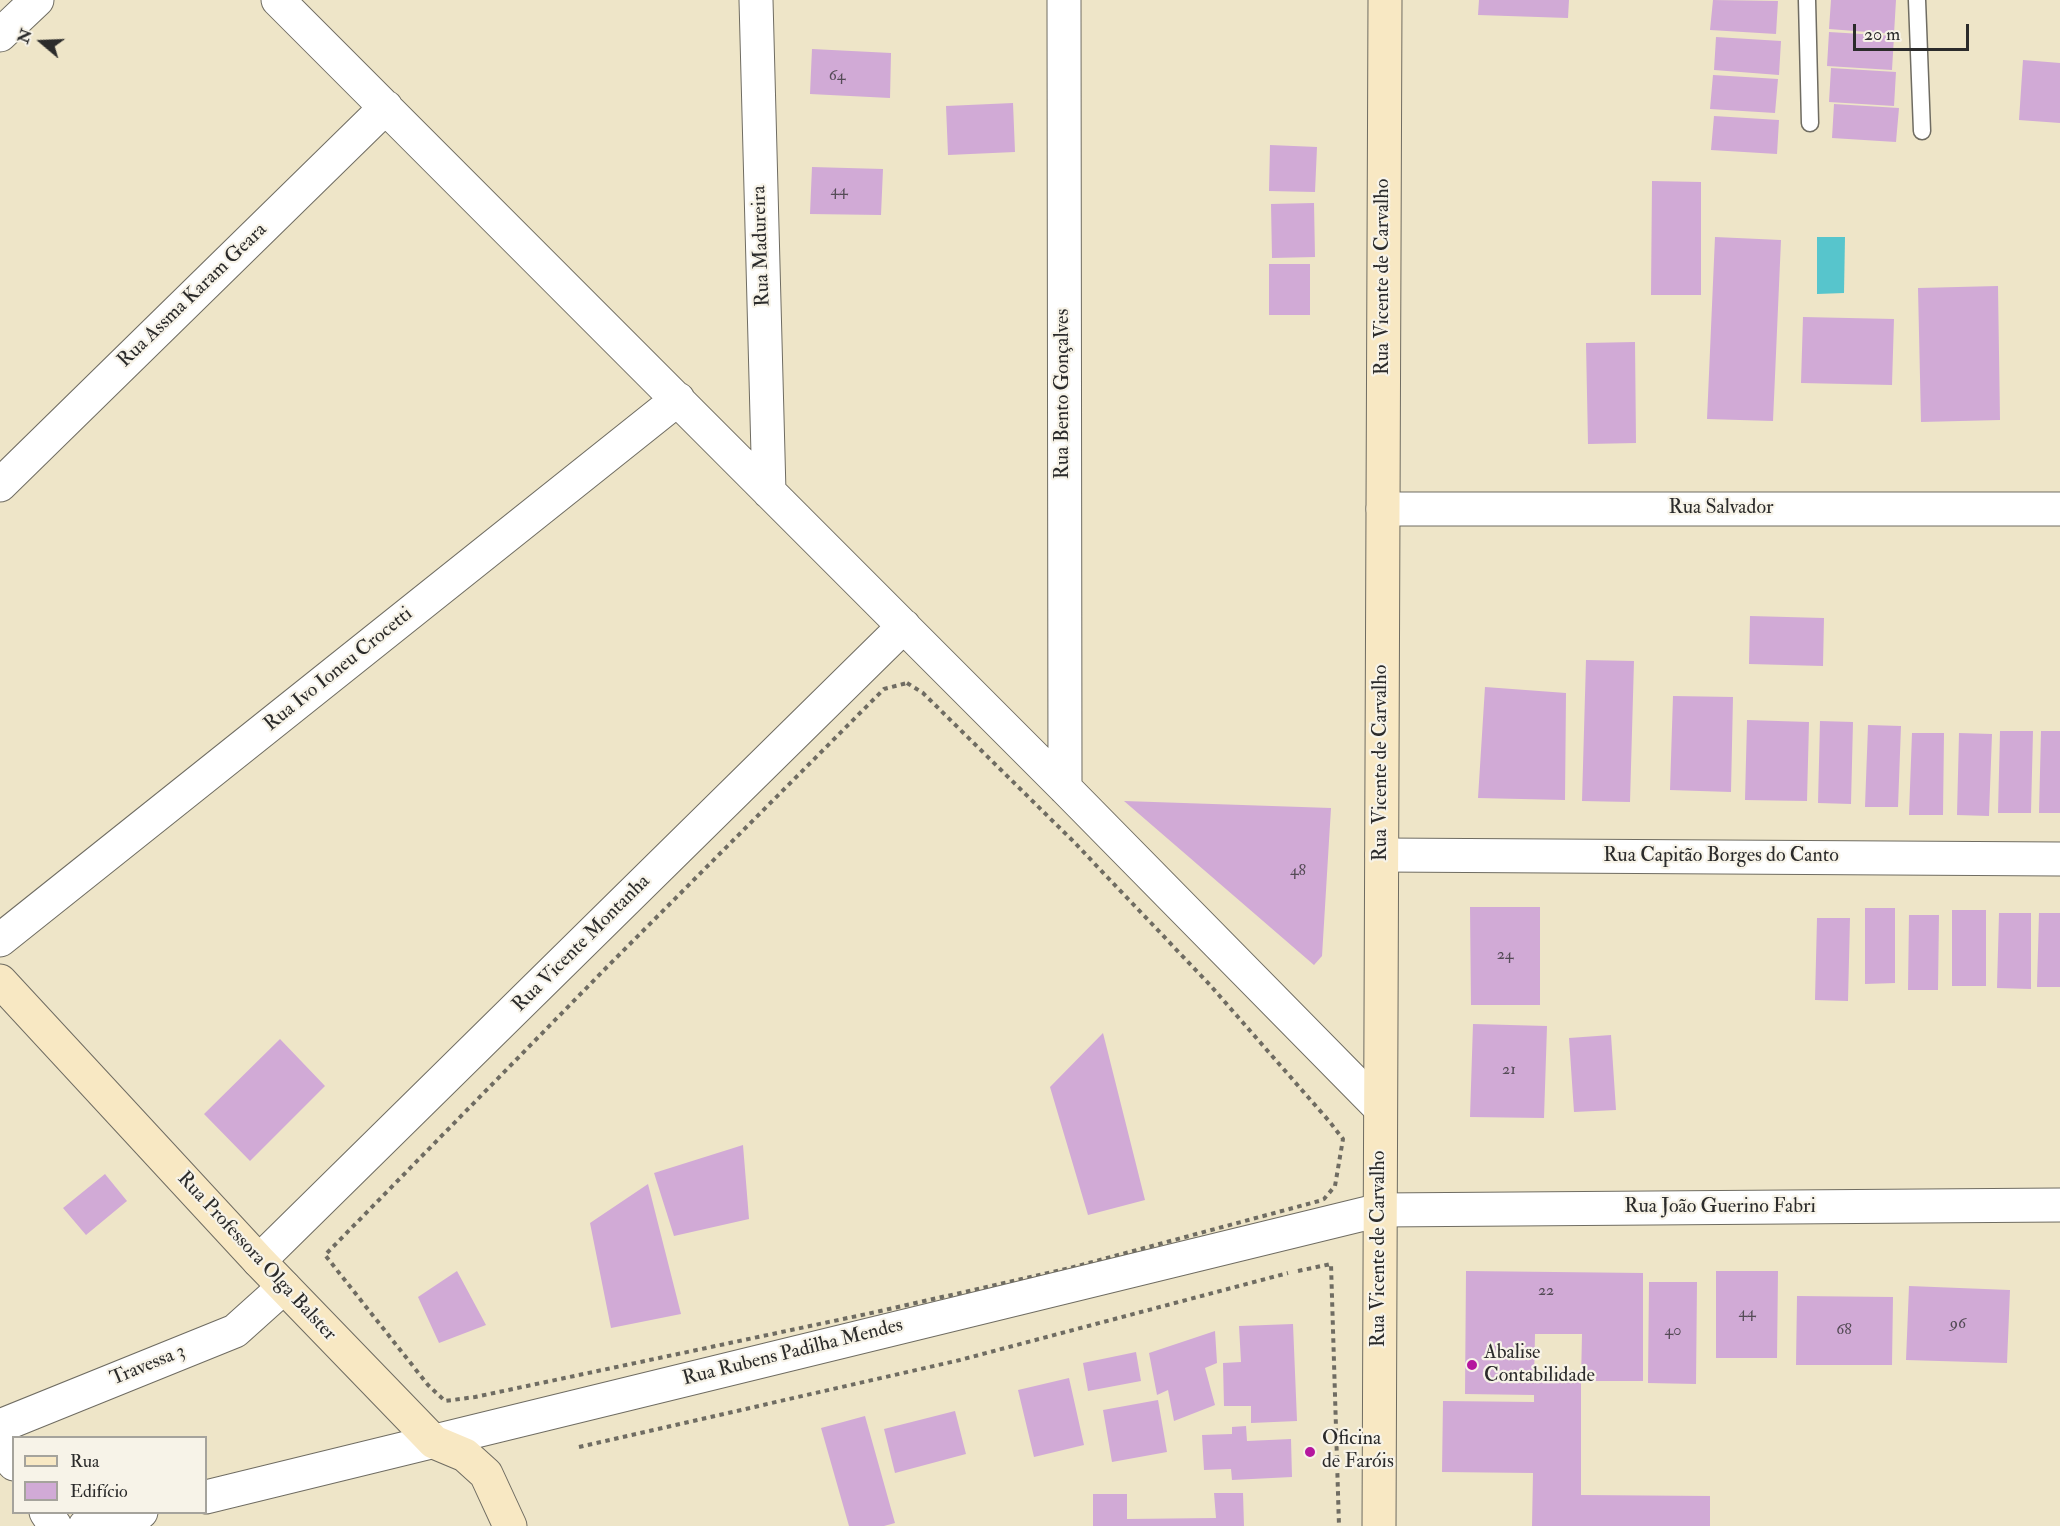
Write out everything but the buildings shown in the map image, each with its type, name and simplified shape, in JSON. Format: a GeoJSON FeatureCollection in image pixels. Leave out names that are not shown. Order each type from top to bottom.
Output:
{"type":"FeatureCollection","features":[{"type":"Feature","properties":{"kind":"main road","name":"Rua Vicente de Carvalho"},"geometry":{"type":"LineString","coordinates":[[1379,1526],[1385,0]]}},
{"type":"Feature","properties":{"kind":"main road","name":"Rua Professora Olga Balster"},"geometry":{"type":"LineString","coordinates":[[0,981],[259,1261],[434,1442],[465,1455],[486,1474],[510,1526]]}},
{"type":"Feature","properties":{"kind":"street"},"geometry":{"type":"LineString","coordinates":[[0,35],[37,0]]}},
{"type":"Feature","properties":{"kind":"street"},"geometry":{"type":"LineString","coordinates":[[278,0],[904,626],[1380,1108]]}},
{"type":"Feature","properties":{"kind":"street","name":"Rua Madureira"},"geometry":{"type":"LineString","coordinates":[[756,0],[769,492]]}},
{"type":"Feature","properties":{"kind":"street","name":"Rua Bento Gonçalves"},"geometry":{"type":"LineString","coordinates":[[1064,0],[1065,788]]}},
{"type":"Feature","properties":{"kind":"street","name":"Rua Assma Karam Geara"},"geometry":{"type":"LineString","coordinates":[[0,485],[386,107]]}},
{"type":"Feature","properties":{"kind":"street","name":"Rua Ivo Ioneu Crocetti"},"geometry":{"type":"LineString","coordinates":[[0,940],[678,399]]}},
{"type":"Feature","properties":{"kind":"street","name":"Rua Salvador"},"geometry":{"type":"LineString","coordinates":[[1383,509],[2060,509]]}},
{"type":"Feature","properties":{"kind":"street","name":"Rua Vicente Montanha"},"geometry":{"type":"LineString","coordinates":[[259,1261],[904,626]]}},
{"type":"Feature","properties":{"kind":"street","name":"Rua Capitão Borges do Canto"},"geometry":{"type":"LineString","coordinates":[[1382,855],[2060,860]]}},
{"type":"Feature","properties":{"kind":"street","name":"Rua João Guerino Fabri"},"geometry":{"type":"LineString","coordinates":[[1380,1210],[2060,1205]]}},
{"type":"Feature","properties":{"kind":"street","name":"Rua Rubens Padilha Mendes"},"geometry":{"type":"LineString","coordinates":[[207,1497],[1380,1210]]}},
{"type":"Feature","properties":{"kind":"street","name":"Travessa 3"},"geometry":{"type":"LineString","coordinates":[[0,1426],[235,1331],[284,1287]]}},
{"type":"Feature","properties":{"kind":"street"},"geometry":{"type":"LineString","coordinates":[[0,1447],[12,1462]]}},
{"type":"Feature","properties":{"kind":"street"},"geometry":{"type":"LineString","coordinates":[[85,1526],[133,1514]]}},
{"type":"Feature","properties":{"kind":"lane"},"geometry":{"type":"LineString","coordinates":[[1807,0],[1810,123]]}},
{"type":"Feature","properties":{"kind":"lane"},"geometry":{"type":"LineString","coordinates":[[1917,0],[1922,131]]}},
{"type":"Feature","properties":{"kind":"path"},"geometry":{"type":"LineString","coordinates":[[907,683],[922,693],[1073,841],[1210,985],[1329,1121],[1342,1139],[1335,1186],[1324,1199],[1319,1201],[1070,1268],[876,1312],[461,1400],[446,1401],[428,1385],[325,1255],[884,688],[907,683]]}},
{"type":"Feature","properties":{"kind":"path"},"geometry":{"type":"LineString","coordinates":[[568,1449],[960,1360],[1295,1271],[1331,1264],[1339,1526]]}},
{"type":"Feature","properties":{"kind":"water"},"geometry":{"type":"Polygon","coordinates":[[[1817,237],[1845,237],[1844,293],[1817,294],[1817,237]]]}},
{"type":"Feature","properties":{"kind":"place","name":"Abalise Contabilidade"},"geometry":{"type":"Point","coordinates":[1472,1365]}},
{"type":"Feature","properties":{"kind":"place","name":"Oficina de Faróis"},"geometry":{"type":"Point","coordinates":[1310,1452]}}]}
